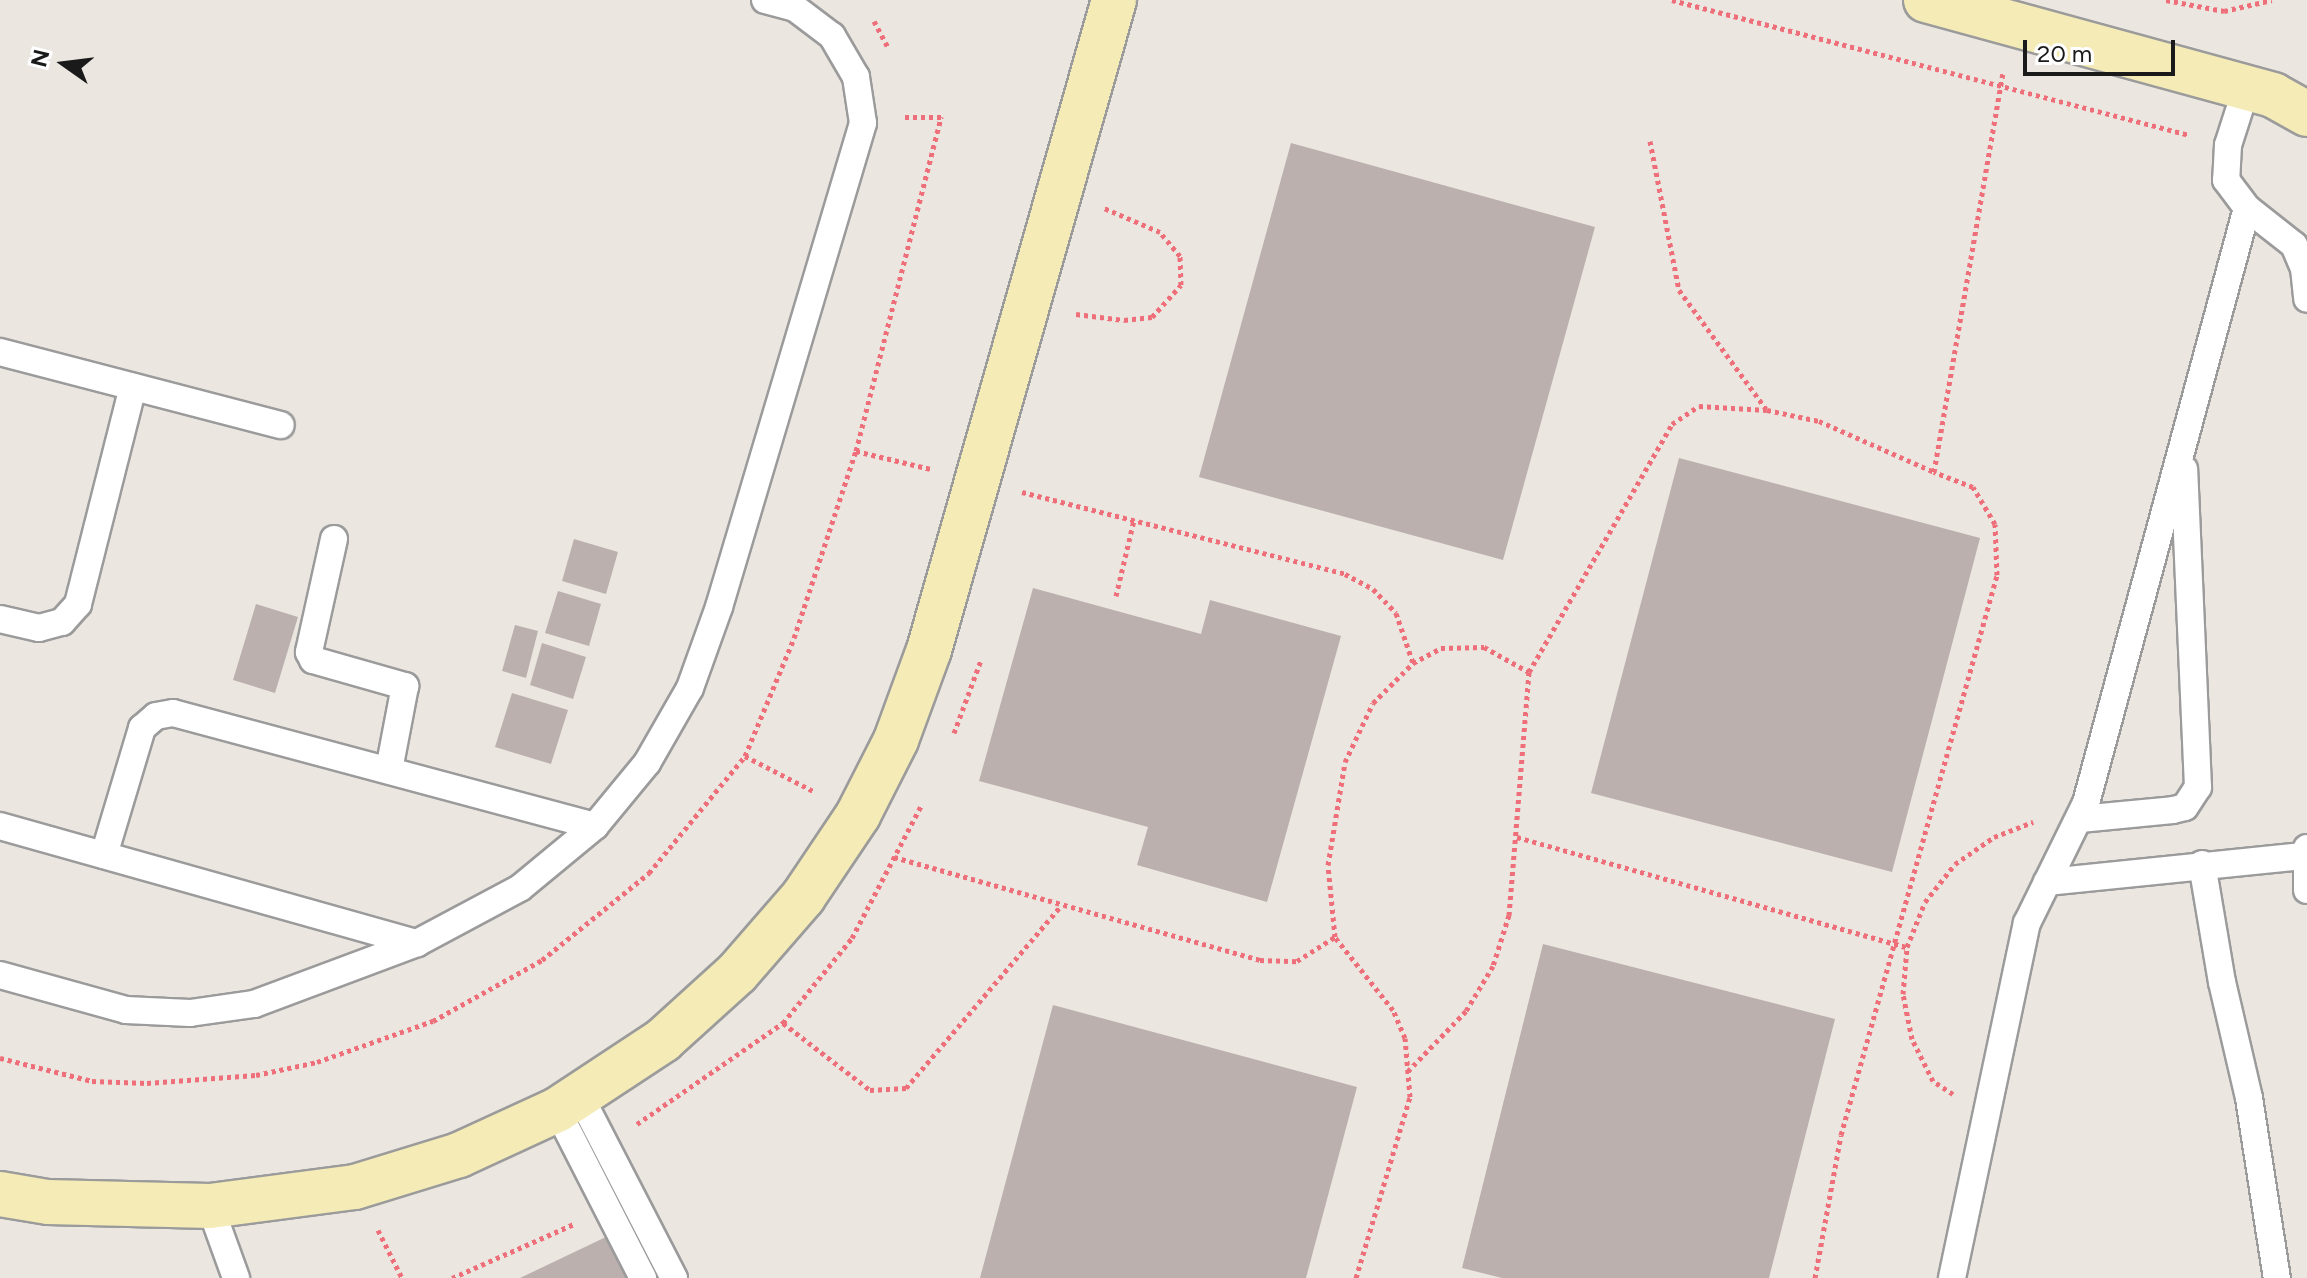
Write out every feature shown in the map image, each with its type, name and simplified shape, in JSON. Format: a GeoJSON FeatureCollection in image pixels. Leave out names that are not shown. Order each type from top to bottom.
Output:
{"type":"FeatureCollection","features":[{"type":"Feature","properties":{"kind":"street"},"geometry":{"type":"LineString","coordinates":[[0,1194],[48,1202],[210,1206],[355,1187],[459,1155],[569,1103],[663,1040],[737,973],[803,897],[858,815],[896,740],[929,650],[1114,0]]}},
{"type":"Feature","properties":{"kind":"street"},"geometry":{"type":"LineString","coordinates":[[1926,0],[2283,97]]}},
{"type":"Feature","properties":{"kind":"lane"},"geometry":{"type":"LineString","coordinates":[[0,975],[126,1010],[190,1013],[254,1004],[417,943],[520,888],[595,826],[647,763],[690,688],[863,123],[856,77],[832,36],[795,8],[765,0]]}},
{"type":"Feature","properties":{"kind":"lane"},"geometry":{"type":"LineString","coordinates":[[2283,97],[2228,145],[2226,180],[2247,208],[2294,245],[2304,268],[2307,299]]}},
{"type":"Feature","properties":{"kind":"lane"},"geometry":{"type":"LineString","coordinates":[[1952,1278],[1984,1114],[2027,923],[2083,811],[2247,208]]}},
{"type":"Feature","properties":{"kind":"lane"},"geometry":{"type":"LineString","coordinates":[[0,352],[281,425]]}},
{"type":"Feature","properties":{"kind":"lane"},"geometry":{"type":"LineString","coordinates":[[0,619],[39,628],[62,622],[78,604],[133,387]]}},
{"type":"Feature","properties":{"kind":"lane"},"geometry":{"type":"LineString","coordinates":[[2083,811],[2173,810],[2194,799],[2198,787],[2183,446]]}},
{"type":"Feature","properties":{"kind":"lane"},"geometry":{"type":"LineString","coordinates":[[334,539],[309,652],[313,660],[405,686],[389,770]]}},
{"type":"Feature","properties":{"kind":"lane"},"geometry":{"type":"LineString","coordinates":[[104,855],[142,728],[156,716],[189,716],[595,826]]}},
{"type":"Feature","properties":{"kind":"lane"},"geometry":{"type":"LineString","coordinates":[[0,826],[417,943]]}},
{"type":"Feature","properties":{"kind":"lane"},"geometry":{"type":"LineString","coordinates":[[2047,882],[2306,852],[2307,890]]}},
{"type":"Feature","properties":{"kind":"lane"},"geometry":{"type":"LineString","coordinates":[[2202,864],[2222,982],[2249,1098],[2277,1278]]}},
{"type":"Feature","properties":{"kind":"lane"},"geometry":{"type":"LineString","coordinates":[[569,1103],[608,1209],[643,1278]]}},
{"type":"Feature","properties":{"kind":"lane"},"geometry":{"type":"LineString","coordinates":[[569,1103],[674,1278]]}},
{"type":"Feature","properties":{"kind":"lane"},"geometry":{"type":"LineString","coordinates":[[210,1206],[236,1278]]}},
{"type":"Feature","properties":{"kind":"path"},"geometry":{"type":"LineString","coordinates":[[1672,0],[1999,88],[2228,145]]}},
{"type":"Feature","properties":{"kind":"path"},"geometry":{"type":"LineString","coordinates":[[2166,0],[2224,11],[2272,0]]}},
{"type":"Feature","properties":{"kind":"path"},"geometry":{"type":"LineString","coordinates":[[870,16],[890,51]]}},
{"type":"Feature","properties":{"kind":"path"},"geometry":{"type":"LineString","coordinates":[[1934,472],[2012,24]]}},
{"type":"Feature","properties":{"kind":"path"},"geometry":{"type":"LineString","coordinates":[[0,1059],[92,1081],[147,1083],[256,1075],[317,1062],[433,1021],[542,960],[649,873],[745,756],[794,638],[856,451],[941,117],[900,117],[900,104]]}},
{"type":"Feature","properties":{"kind":"path"},"geometry":{"type":"LineString","coordinates":[[1650,141],[1679,290],[1767,410]]}},
{"type":"Feature","properties":{"kind":"path"},"geometry":{"type":"LineString","coordinates":[[1075,314],[1124,320],[1152,317],[1181,285],[1180,256],[1160,232],[1104,208]]}},
{"type":"Feature","properties":{"kind":"path"},"geometry":{"type":"LineString","coordinates":[[1408,1071],[1466,1011],[1493,966],[1509,915],[1529,672],[1672,424],[1699,406],[1767,410],[1819,421],[1973,487],[1995,524],[1997,575],[1841,1135],[1815,1278]]}},
{"type":"Feature","properties":{"kind":"path"},"geometry":{"type":"LineString","coordinates":[[856,451],[1345,574],[1373,589],[1396,613],[1413,663]]}},
{"type":"Feature","properties":{"kind":"path"},"geometry":{"type":"LineString","coordinates":[[1116,596],[1134,520]]}},
{"type":"Feature","properties":{"kind":"path"},"geometry":{"type":"LineString","coordinates":[[1356,1278],[1410,1097],[1405,1038],[1393,1010],[1335,937],[1328,865],[1345,762],[1373,703],[1413,663],[1441,648],[1484,647],[1529,672]]}},
{"type":"Feature","properties":{"kind":"path"},"geometry":{"type":"LineString","coordinates":[[1984,1114],[1933,1081],[1912,1039],[1903,994],[1907,947],[1925,902],[1955,864],[1994,837],[2083,811]]}},
{"type":"Feature","properties":{"kind":"path"},"geometry":{"type":"LineString","coordinates":[[1517,837],[1907,947]]}},
{"type":"Feature","properties":{"kind":"path"},"geometry":{"type":"LineString","coordinates":[[894,857],[1260,960],[1297,961],[1335,937]]}},
{"type":"Feature","properties":{"kind":"path"},"geometry":{"type":"LineString","coordinates":[[783,1023],[870,1090],[906,1088],[1061,906]]}},
{"type":"Feature","properties":{"kind":"path"},"geometry":{"type":"LineString","coordinates":[[452,1278],[608,1209]]}},
{"type":"Feature","properties":{"kind":"building"},"geometry":{"type":"Polygon","coordinates":[[[1291,143],[1595,227],[1503,560],[1199,477],[1291,143]]]}},
{"type":"Feature","properties":{"kind":"building"},"geometry":{"type":"Polygon","coordinates":[[[1679,458],[1980,538],[1892,872],[1591,793],[1679,458]]]}},
{"type":"Feature","properties":{"kind":"building"},"geometry":{"type":"Polygon","coordinates":[[[574,539],[618,552],[606,594],[562,581],[574,539]]]}},
{"type":"Feature","properties":{"kind":"building"},"geometry":{"type":"Polygon","coordinates":[[[1033,588],[1201,634],[1210,600],[1341,636],[1267,902],[1137,865],[1148,827],[979,781],[1033,588]]]}},
{"type":"Feature","properties":{"kind":"building"},"geometry":{"type":"Polygon","coordinates":[[[558,591],[601,604],[589,646],[545,633],[558,591]]]}},
{"type":"Feature","properties":{"kind":"building"},"geometry":{"type":"Polygon","coordinates":[[[256,604],[298,617],[275,693],[233,680],[256,604]]]}},
{"type":"Feature","properties":{"kind":"building"},"geometry":{"type":"Polygon","coordinates":[[[515,625],[538,631],[526,678],[502,671],[515,625]]]}},
{"type":"Feature","properties":{"kind":"building"},"geometry":{"type":"Polygon","coordinates":[[[542,643],[586,657],[573,699],[530,685],[542,643]]]}},
{"type":"Feature","properties":{"kind":"building"},"geometry":{"type":"Polygon","coordinates":[[[512,693],[568,710],[551,764],[495,747],[512,693]]]}},
{"type":"Feature","properties":{"kind":"building"},"geometry":{"type":"Polygon","coordinates":[[[1543,944],[1835,1019],[1769,1278],[1502,1278],[1462,1268],[1543,944]]]}},
{"type":"Feature","properties":{"kind":"building"},"geometry":{"type":"Polygon","coordinates":[[[1053,1005],[1357,1087],[1306,1278],[980,1278],[1053,1005]]]}},
{"type":"Feature","properties":{"kind":"building"},"geometry":{"type":"Polygon","coordinates":[[[608,1236],[628,1278],[520,1278],[608,1236]]]}}]}
